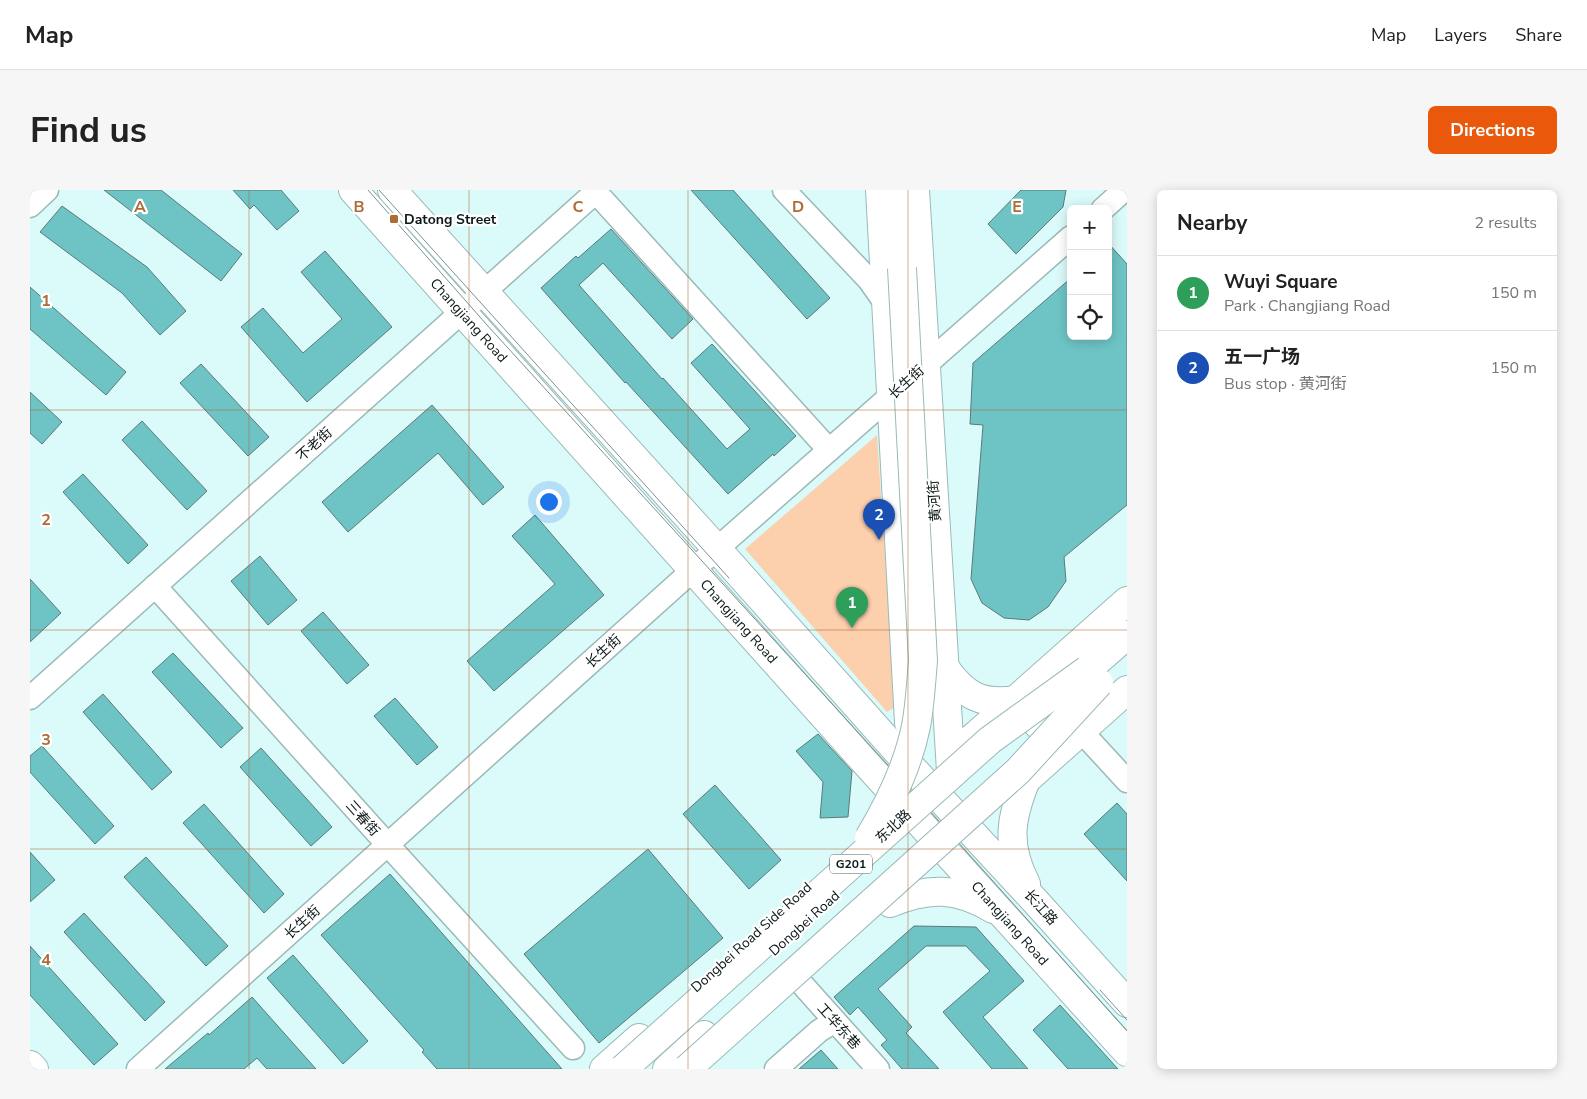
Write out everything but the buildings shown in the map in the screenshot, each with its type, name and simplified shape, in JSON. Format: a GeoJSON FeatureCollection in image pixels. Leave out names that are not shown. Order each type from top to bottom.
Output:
{"type":"FeatureCollection","features":[{"type":"Feature","properties":{"kind":"main road","name":"Changjiang Road"},"geometry":{"type":"LineString","coordinates":[[353,190],[694,570],[924,796],[962,821]]}},
{"type":"Feature","properties":{"kind":"main road","name":"Changjiang Road"},"geometry":{"type":"LineString","coordinates":[[392,190],[718,549],[924,796],[1005,916],[1127,1052]]}},
{"type":"Feature","properties":{"kind":"main road","name":"黄河街"},"geometry":{"type":"LineString","coordinates":[[880,190],[906,671],[924,796],[962,821]]}},
{"type":"Feature","properties":{"kind":"main road"},"geometry":{"type":"LineString","coordinates":[[851,864],[883,815],[896,787],[916,726],[921,692],[922,631],[898,190]]}},
{"type":"Feature","properties":{"kind":"main road","name":"黄河街"},"geometry":{"type":"LineString","coordinates":[[915,190],[945,668],[924,796]]}},
{"type":"Feature","properties":{"kind":"main road","name":"Dongbei Road"},"geometry":{"type":"LineString","coordinates":[[667,1069],[792,973],[924,796],[1016,700],[1127,602]]}},
{"type":"Feature","properties":{"kind":"main road","name":"东北路"},"geometry":{"type":"LineString","coordinates":[[687,1069],[1018,771],[1127,635]]}},
{"type":"Feature","properties":{"kind":"main road","name":"东北路"},"geometry":{"type":"LineString","coordinates":[[623,1069],[990,740],[1127,657]]}},
{"type":"Feature","properties":{"kind":"main road"},"geometry":{"type":"LineString","coordinates":[[906,671],[912,689],[916,694],[928,698],[935,695],[938,691],[945,668]]}},
{"type":"Feature","properties":{"kind":"main road"},"geometry":{"type":"LineString","coordinates":[[945,668],[953,679],[966,691],[982,700],[998,702],[1016,700],[1060,749]]}},
{"type":"Feature","properties":{"kind":"main road"},"geometry":{"type":"LineString","coordinates":[[962,821],[1026,780],[1127,690]]}},
{"type":"Feature","properties":{"kind":"main road"},"geometry":{"type":"LineString","coordinates":[[1026,780],[1016,802],[1012,823],[1012,845],[1016,863],[1036,902]]}},
{"type":"Feature","properties":{"kind":"main road","name":"Dongbei Road"},"geometry":{"type":"LineString","coordinates":[[642,1069],[890,846],[924,796]]}},
{"type":"Feature","properties":{"kind":"main road","name":"Dongbei Road Side Road"},"geometry":{"type":"LineString","coordinates":[[924,796],[962,821]]}},
{"type":"Feature","properties":{"kind":"main road","name":"Dongbei Road Side Road"},"geometry":{"type":"LineString","coordinates":[[707,1069],[773,1008],[792,973],[890,903],[924,796]]}},
{"type":"Feature","properties":{"kind":"main road","name":"Dongbei Road Side Road"},"geometry":{"type":"LineString","coordinates":[[604,1069],[924,796]]}},
{"type":"Feature","properties":{"kind":"main road","name":"长江路"},"geometry":{"type":"LineString","coordinates":[[962,821],[1127,1004]]}},
{"type":"Feature","properties":{"kind":"main road"},"geometry":{"type":"LineString","coordinates":[[890,903],[910,894],[932,891],[951,892],[986,904],[1005,916]]}},
{"type":"Feature","properties":{"kind":"main road"},"geometry":{"type":"LineString","coordinates":[[30,1065],[34,1069]]}},
{"type":"Feature","properties":{"kind":"street"},"geometry":{"type":"LineString","coordinates":[[30,206],[47,190]]}},
{"type":"Feature","properties":{"kind":"street"},"geometry":{"type":"LineString","coordinates":[[784,190],[869,280],[926,364]]}},
{"type":"Feature","properties":{"kind":"street"},"geometry":{"type":"LineString","coordinates":[[596,191],[829,450]]}},
{"type":"Feature","properties":{"kind":"street","name":"不老街"},"geometry":{"type":"LineString","coordinates":[[30,698],[596,191]]}},
{"type":"Feature","properties":{"kind":"street","name":"长生街"},"geometry":{"type":"LineString","coordinates":[[138,1069],[694,570],[1067,241]]}},
{"type":"Feature","properties":{"kind":"street","name":"三春街"},"geometry":{"type":"LineString","coordinates":[[155,586],[573,1048]]}},
{"type":"Feature","properties":{"kind":"street"},"geometry":{"type":"LineString","coordinates":[[1081,731],[1127,781]]}},
{"type":"Feature","properties":{"kind":"street","name":"工华东巷"},"geometry":{"type":"LineString","coordinates":[[792,973],[878,1069]]}},
{"type":"Feature","properties":{"kind":"street"},"geometry":{"type":"LineString","coordinates":[[776,1069],[819,1031],[835,1021]]}},
{"type":"Feature","properties":{"kind":"shaded area"},"geometry":{"type":"Polygon","coordinates":[[[877,435],[895,707],[887,712],[745,549],[877,435]]]}},
{"type":"Feature","properties":{"kind":"tram line"},"geometry":{"type":"LineString","coordinates":[[368,190],[487,325],[958,842],[1127,1031]]}},
{"type":"Feature","properties":{"kind":"tram line"},"geometry":{"type":"LineString","coordinates":[[379,190],[729,578]]}},
{"type":"Feature","properties":{"kind":"tram line"},"geometry":{"type":"LineString","coordinates":[[1100,990],[1127,1020]]}},
{"type":"Feature","properties":{"kind":"place","name":"Datong Street"},"geometry":{"type":"Point","coordinates":[394,219]}},
{"type":"Feature","properties":{"kind":"place","name":"五一广场"},"geometry":{"type":"Point","coordinates":[879,540]}},
{"type":"Feature","properties":{"kind":"place","name":"Wuyi Square"},"geometry":{"type":"Point","coordinates":[852,628]}}]}
